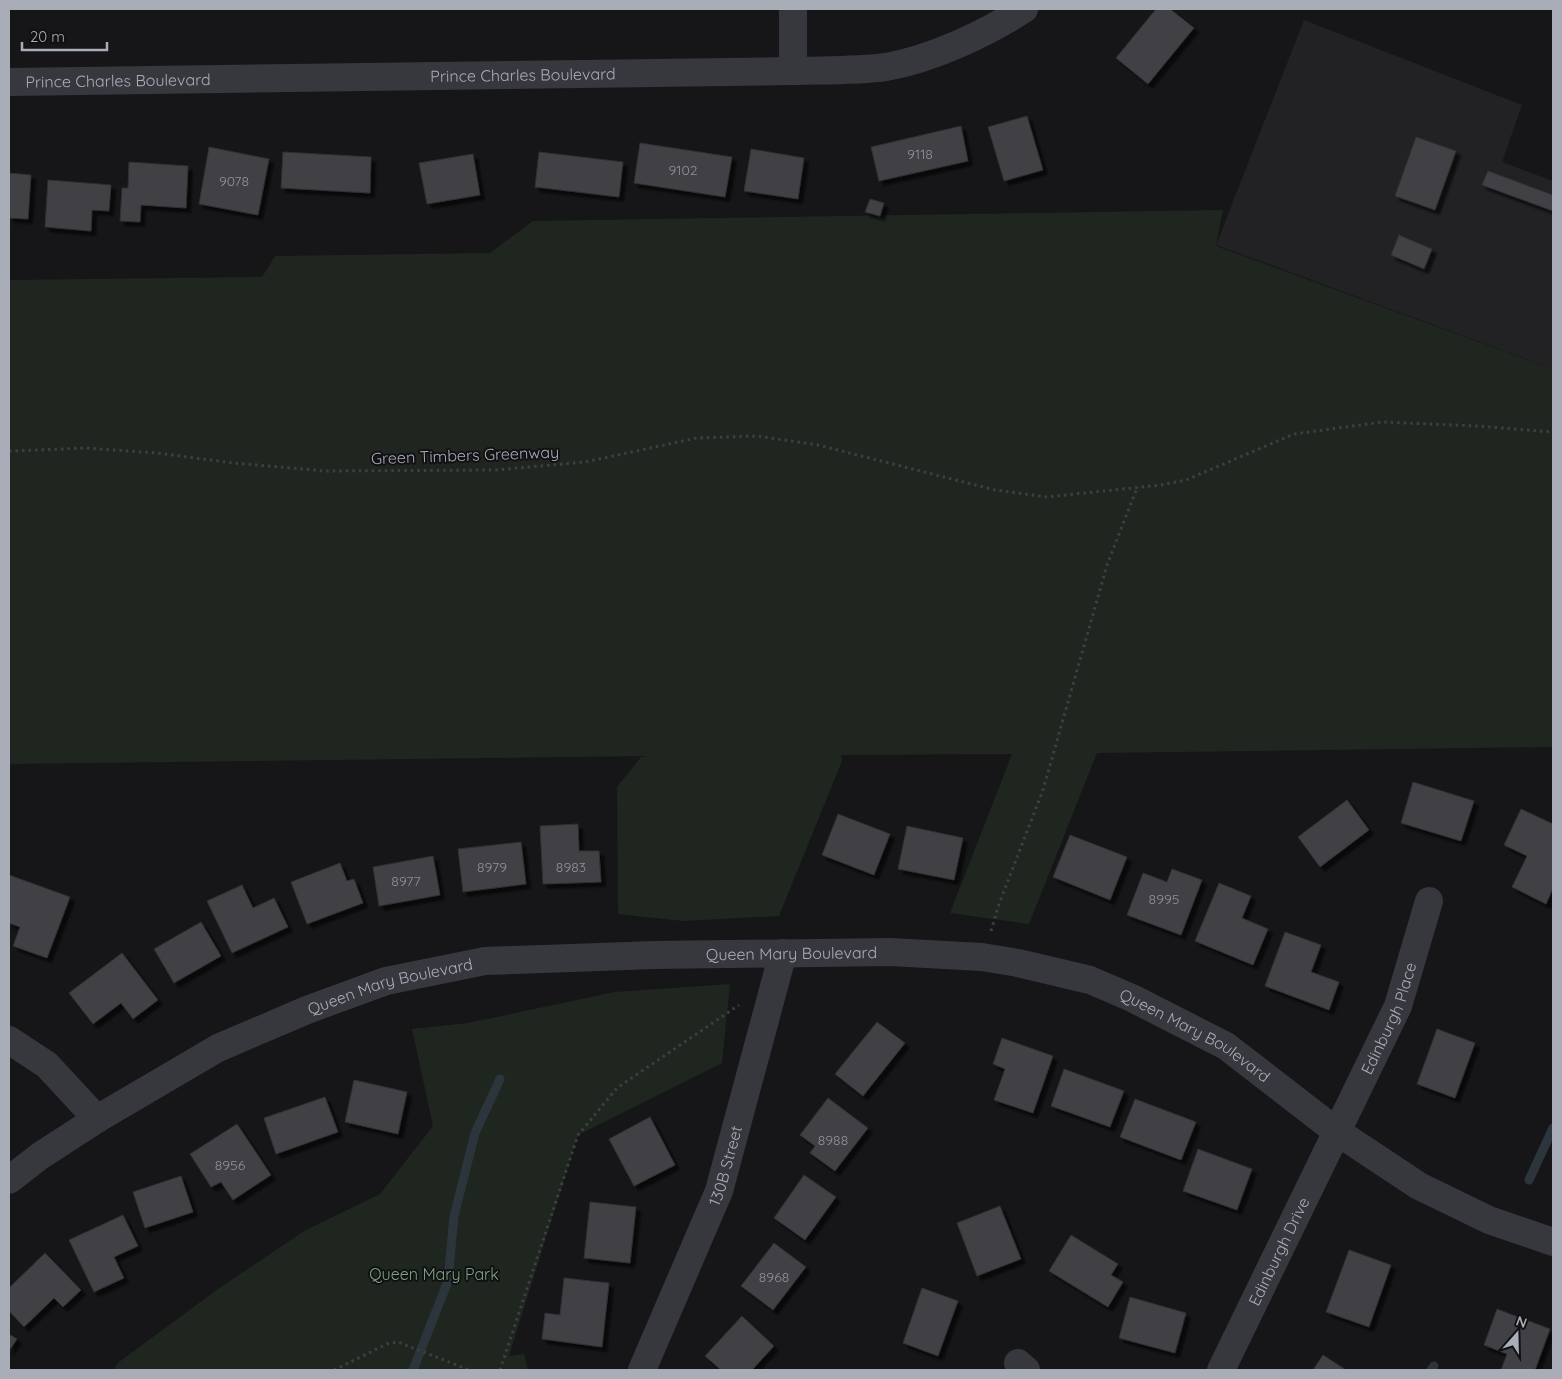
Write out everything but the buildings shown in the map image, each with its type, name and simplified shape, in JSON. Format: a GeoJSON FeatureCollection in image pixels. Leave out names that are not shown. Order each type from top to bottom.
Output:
{"type":"FeatureCollection","features":[{"type":"Feature","properties":{"kind":"street"},"geometry":{"type":"LineString","coordinates":[[793,9],[794,71]]}},
{"type":"Feature","properties":{"kind":"street","name":"Prince Charles Boulevard"},"geometry":{"type":"LineString","coordinates":[[9,82],[794,71],[886,67],[933,53],[994,28],[1024,9]]}},
{"type":"Feature","properties":{"kind":"street","name":"Edinburgh Place"},"geometry":{"type":"LineString","coordinates":[[1336,1131],[1398,1006],[1430,900]]}},
{"type":"Feature","properties":{"kind":"street","name":"Queen Mary Boulevard"},"geometry":{"type":"LineString","coordinates":[[9,1180],[40,1156],[97,1119],[218,1048],[307,1010],[386,981],[485,961],[890,952],[982,957],[1090,980],[1132,998],[1226,1046],[1336,1131],[1418,1186],[1489,1220],[1553,1242]]}},
{"type":"Feature","properties":{"kind":"street","name":"130B Street"},"geometry":{"type":"LineString","coordinates":[[642,1370],[719,1191],[783,953]]}},
{"type":"Feature","properties":{"kind":"street"},"geometry":{"type":"LineString","coordinates":[[9,1040],[47,1065],[97,1119]]}},
{"type":"Feature","properties":{"kind":"street","name":"Edinburgh Drive"},"geometry":{"type":"LineString","coordinates":[[1221,1370],[1336,1131]]}},
{"type":"Feature","properties":{"kind":"path"},"geometry":{"type":"LineString","coordinates":[[988,939],[999,904],[1043,790],[1107,565],[1137,488],[1186,480],[1294,434],[1352,426],[1382,422],[1477,426],[1553,432]]}},
{"type":"Feature","properties":{"kind":"path","name":"Green Timbers Greenway"},"geometry":{"type":"LineString","coordinates":[[9,452],[95,449],[326,471],[496,470],[585,462],[697,438],[757,436],[818,445],[947,476],[995,490],[1046,498],[1137,488]]}},
{"type":"Feature","properties":{"kind":"path"},"geometry":{"type":"LineString","coordinates":[[500,1370],[578,1135],[616,1088],[747,1000]]}},
{"type":"Feature","properties":{"kind":"path"},"geometry":{"type":"LineString","coordinates":[[334,1370],[386,1344],[398,1342],[469,1370]]}},
{"type":"Feature","properties":{"kind":"shaded area"},"geometry":{"type":"Polygon","coordinates":[[[1304,20],[1522,105],[1502,162],[1553,181],[1553,369],[1216,245],[1304,20]]]}},
{"type":"Feature","properties":{"kind":"green space"},"geometry":{"type":"Polygon","coordinates":[[[1223,210],[1216,246],[1553,369],[1553,747],[1097,753],[1029,924],[950,913],[1012,754],[841,755],[842,761],[779,916],[683,921],[618,914],[617,787],[641,757],[648,756],[9,764],[9,280],[262,277],[275,256],[490,253],[533,221],[1223,210]]]}},
{"type":"Feature","properties":{"kind":"green space","name":"Queen Mary Park"},"geometry":{"type":"Polygon","coordinates":[[[730,984],[722,1063],[578,1135],[509,1356],[524,1354],[528,1370],[113,1370],[119,1362],[218,1289],[304,1231],[380,1194],[433,1126],[412,1029],[468,1023],[615,992],[730,984]]]}},
{"type":"Feature","properties":{"kind":"waterway"},"geometry":{"type":"LineString","coordinates":[[413,1370],[448,1281],[454,1216],[475,1133],[500,1079]]}},
{"type":"Feature","properties":{"kind":"waterway"},"geometry":{"type":"LineString","coordinates":[[1529,1180],[1553,1128]]}},
{"type":"Feature","properties":{"kind":"waterway"},"geometry":{"type":"LineString","coordinates":[[1431,1370],[1434,1366]]}}]}
